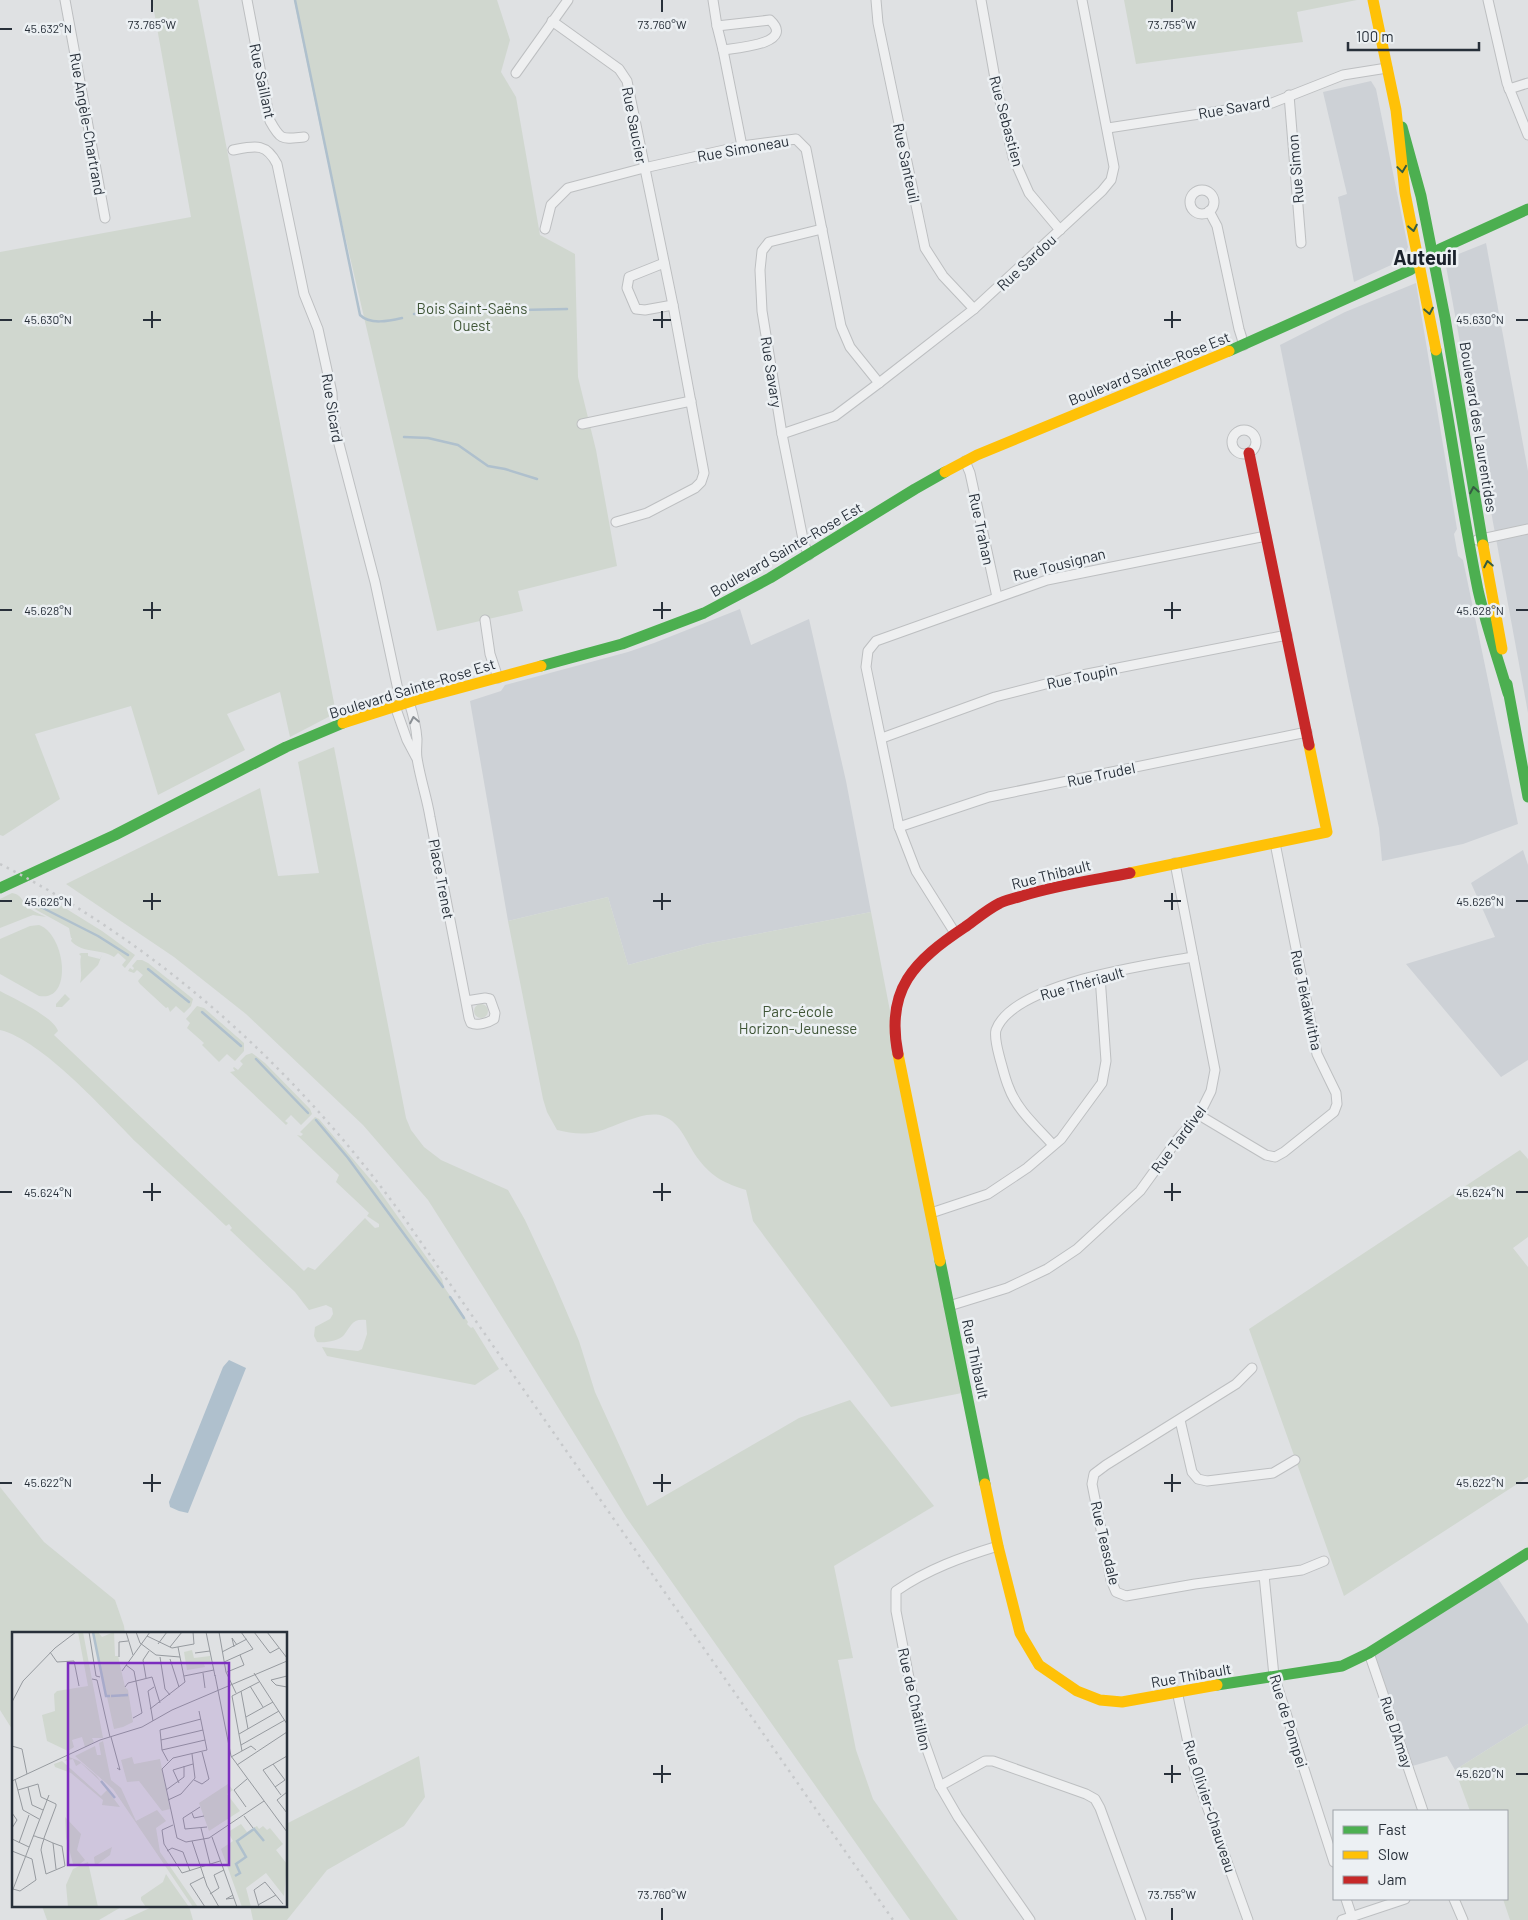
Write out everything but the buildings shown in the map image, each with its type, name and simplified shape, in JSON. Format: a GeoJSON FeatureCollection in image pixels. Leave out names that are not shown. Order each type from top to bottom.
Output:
{"type":"FeatureCollection","features":[{"type":"Feature","properties":{"kind":"street","name":"Rue Angèle-Chartrand"},"geometry":{"type":"LineString","coordinates":[[65,0],[105,218]]}},
{"type":"Feature","properties":{"kind":"street","name":"Rue Saillant"},"geometry":{"type":"LineString","coordinates":[[247,0],[270,121],[278,136],[286,139],[304,136]]}},
{"type":"Feature","properties":{"kind":"street"},"geometry":{"type":"LineString","coordinates":[[516,72],[568,0]]}},
{"type":"Feature","properties":{"kind":"street"},"geometry":{"type":"LineString","coordinates":[[713,0],[742,146]]}},
{"type":"Feature","properties":{"kind":"street","name":"Rue Santeuil"},"geometry":{"type":"LineString","coordinates":[[876,0],[878,23],[925,248],[943,276],[974,310]]}},
{"type":"Feature","properties":{"kind":"street","name":"Rue Sebastien"},"geometry":{"type":"LineString","coordinates":[[980,0],[996,84],[1013,158],[1029,193],[1060,230]]}},
{"type":"Feature","properties":{"kind":"street","name":"Rue Sardou"},"geometry":{"type":"LineString","coordinates":[[782,434],[835,416],[974,310],[1111,180],[1114,167],[1108,128],[1082,0]]}},
{"type":"Feature","properties":{"kind":"street","name":"Boulevard des Laurentides"},"geometry":{"type":"LineString","coordinates":[[1373,0],[1396,110],[1406,192],[1451,428],[1458,484],[1469,542],[1479,593],[1508,692]]}},
{"type":"Feature","properties":{"kind":"street"},"geometry":{"type":"LineString","coordinates":[[1488,0],[1509,89],[1528,135]]}},
{"type":"Feature","properties":{"kind":"street"},"geometry":{"type":"LineString","coordinates":[[717,26],[770,20],[775,30],[773,40],[723,50]]}},
{"type":"Feature","properties":{"kind":"street","name":"Rue Saucier"},"geometry":{"type":"LineString","coordinates":[[552,21],[619,69],[627,81],[673,305],[704,473],[702,482],[696,488],[647,513],[616,522]]}},
{"type":"Feature","properties":{"kind":"street","name":"Rue Savard"},"geometry":{"type":"LineString","coordinates":[[1108,128],[1272,103],[1343,75],[1387,68]]}},
{"type":"Feature","properties":{"kind":"street"},"geometry":{"type":"LineString","coordinates":[[1509,89],[1528,83]]}},
{"type":"Feature","properties":{"kind":"street","name":"Rue Simon"},"geometry":{"type":"LineString","coordinates":[[1289,95],[1301,243]]}},
{"type":"Feature","properties":{"kind":"street","name":"Boulevard des Laurentides"},"geometry":{"type":"LineString","coordinates":[[1396,110],[1420,186],[1463,410],[1472,479],[1528,797]]}},
{"type":"Feature","properties":{"kind":"street","name":"Rue Simoneau"},"geometry":{"type":"LineString","coordinates":[[544,229],[551,205],[568,188],[644,168],[742,146],[796,139],[806,149],[842,326],[850,347],[879,383]]}},
{"type":"Feature","properties":{"kind":"street","name":"Rue Sicard"},"geometry":{"type":"LineString","coordinates":[[233,150],[250,146],[263,147],[272,154],[277,164],[304,294],[318,329],[332,393],[332,421],[375,582],[401,704]]}},
{"type":"Feature","properties":{"kind":"street","name":"Boulevard Sainte-Rose Est"},"geometry":{"type":"LineString","coordinates":[[0,888],[115,835],[286,747],[346,722],[401,704],[630,642],[692,618],[735,598],[966,461],[1015,438],[1172,376],[1244,345],[1404,272],[1440,249],[1528,209]]}},
{"type":"Feature","properties":{"kind":"street"},"geometry":{"type":"LineString","coordinates":[[1209,211],[1217,226],[1237,323],[1244,345]]}},
{"type":"Feature","properties":{"kind":"street","name":"Rue Savary"},"geometry":{"type":"LineString","coordinates":[[810,555],[804,544],[782,434],[762,311],[760,270],[762,251],[769,242],[822,230]]}},
{"type":"Feature","properties":{"kind":"street"},"geometry":{"type":"LineString","coordinates":[[664,263],[629,277],[627,288],[636,309],[645,310],[673,305]]}},
{"type":"Feature","properties":{"kind":"street"},"geometry":{"type":"LineString","coordinates":[[582,424],[691,401]]}},
{"type":"Feature","properties":{"kind":"street"},"geometry":{"type":"LineString","coordinates":[[1249,453],[1307,732]]}},
{"type":"Feature","properties":{"kind":"street","name":"Rue Trahan"},"geometry":{"type":"LineString","coordinates":[[966,461],[997,597]]}},
{"type":"Feature","properties":{"kind":"street"},"geometry":{"type":"LineString","coordinates":[[1469,542],[1528,529]]}},
{"type":"Feature","properties":{"kind":"street","name":"Rue Tousignan"},"geometry":{"type":"LineString","coordinates":[[955,933],[916,871],[899,827],[866,667],[868,651],[876,641],[1054,578],[1266,536]]}},
{"type":"Feature","properties":{"kind":"street"},"geometry":{"type":"LineString","coordinates":[[485,620],[490,654],[498,678]]}},
{"type":"Feature","properties":{"kind":"street","name":"Rue Toupin"},"geometry":{"type":"LineString","coordinates":[[882,738],[996,697],[1077,676],[1287,635]]}},
{"type":"Feature","properties":{"kind":"street","name":"Place Trenet"},"geometry":{"type":"LineString","coordinates":[[401,704],[407,740],[417,757]]}},
{"type":"Feature","properties":{"kind":"street","name":"Place Trenet"},"geometry":{"type":"LineString","coordinates":[[401,704],[414,717],[417,757],[466,1001]]}},
{"type":"Feature","properties":{"kind":"street","name":"Rue Trudel"},"geometry":{"type":"LineString","coordinates":[[899,827],[989,797],[1307,732]]}},
{"type":"Feature","properties":{"kind":"street","name":"Rue Thibault"},"geometry":{"type":"LineString","coordinates":[[1307,732],[1327,832],[1040,890],[1000,903],[942,942],[913,970],[902,987],[895,1010],[895,1037],[998,1546],[1020,1632],[1039,1664],[1077,1691],[1100,1700],[1122,1702],[1177,1691],[1342,1666],[1369,1653],[1528,1553]]}},
{"type":"Feature","properties":{"kind":"street","name":"Rue Tekakwitha"},"geometry":{"type":"LineString","coordinates":[[1199,1115],[1266,1155],[1274,1156],[1284,1152],[1334,1112],[1337,1104],[1336,1093],[1317,1054],[1275,843]]}},
{"type":"Feature","properties":{"kind":"street","name":"Rue Tardivel"},"geometry":{"type":"LineString","coordinates":[[949,1306],[1007,1288],[1047,1269],[1077,1249],[1140,1191],[1177,1140],[1199,1115],[1212,1091],[1215,1070],[1175,863]]}},
{"type":"Feature","properties":{"kind":"street","name":"Rue Thériault"},"geometry":{"type":"LineString","coordinates":[[1053,1145],[1020,1108],[1009,1090],[998,1051],[996,1032],[1002,1017],[1029,998],[1060,986],[1193,957]]}},
{"type":"Feature","properties":{"kind":"street"},"geometry":{"type":"LineString","coordinates":[[931,1212],[988,1194],[1027,1168],[1060,1139],[1102,1083],[1106,1061],[1100,976]]}},
{"type":"Feature","properties":{"kind":"street","name":"Rue Teasdale"},"geometry":{"type":"LineString","coordinates":[[1252,1368],[1236,1384],[1094,1474],[1092,1484],[1116,1592],[1126,1596],[1195,1584],[1302,1570],[1324,1561]]}},
{"type":"Feature","properties":{"kind":"street"},"geometry":{"type":"LineString","coordinates":[[1180,1420],[1192,1472],[1198,1479],[1207,1481],[1273,1473],[1295,1460]]}},
{"type":"Feature","properties":{"kind":"street","name":"Rue de Châtillon"},"geometry":{"type":"LineString","coordinates":[[998,1546],[944,1564],[910,1581],[896,1591],[896,1611],[918,1724],[940,1786],[958,1816],[1030,1920]]}},
{"type":"Feature","properties":{"kind":"street","name":"Rue de Pompei"},"geometry":{"type":"LineString","coordinates":[[1264,1575],[1274,1676],[1333,1859]]}},
{"type":"Feature","properties":{"kind":"street","name":"Rue D'Amay"},"geometry":{"type":"LineString","coordinates":[[1369,1653],[1423,1810]]}},
{"type":"Feature","properties":{"kind":"street","name":"Rue Olivier-Chauveau"},"geometry":{"type":"LineString","coordinates":[[1177,1691],[1199,1784],[1248,1920]]}},
{"type":"Feature","properties":{"kind":"street"},"geometry":{"type":"LineString","coordinates":[[940,1786],[985,1760],[993,1760],[1086,1794],[1094,1799],[1100,1808],[1141,1920]]}},
{"type":"Feature","properties":{"kind":"street"},"geometry":{"type":"LineString","coordinates":[[1346,1900],[1352,1917]]}},
{"type":"Feature","properties":{"kind":"street"},"geometry":{"type":"LineString","coordinates":[[1342,1920],[1402,1900]]}},
{"type":"Feature","properties":{"kind":"street"},"geometry":{"type":"LineString","coordinates":[[1454,1900],[1463,1920]]}},
{"type":"Feature","properties":{"kind":"shaded area"},"geometry":{"type":"Polygon","coordinates":[[[1371,81],[1376,89],[1408,247],[1402,260],[1354,282],[1338,197],[1347,194],[1323,92],[1371,81]]]}},
{"type":"Feature","properties":{"kind":"shaded area"},"geometry":{"type":"Polygon","coordinates":[[[1486,243],[1528,471],[1528,713],[1446,266],[1451,257],[1486,243]]]}},
{"type":"Feature","properties":{"kind":"shaded area"},"geometry":{"type":"Polygon","coordinates":[[[1416,283],[1457,529],[1454,534],[1458,556],[1463,560],[1518,824],[1463,844],[1382,861],[1379,828],[1280,345],[1345,312],[1416,283]]]}},
{"type":"Feature","properties":{"kind":"shaded area"},"geometry":{"type":"Polygon","coordinates":[[[740,609],[751,645],[809,619],[846,781],[871,912],[705,944],[628,965],[608,897],[508,921],[470,701],[501,691],[505,685],[628,652],[740,609]]]}},
{"type":"Feature","properties":{"kind":"shaded area"},"geometry":{"type":"Polygon","coordinates":[[[1523,850],[1528,865],[1528,1060],[1501,1077],[1406,964],[1495,937],[1471,883],[1523,850]]]}},
{"type":"Feature","properties":{"kind":"shaded area"},"geometry":{"type":"Polygon","coordinates":[[[1495,1574],[1528,1624],[1528,1724],[1455,1770],[1447,1756],[1409,1767],[1369,1653],[1495,1574]]]}},
{"type":"Feature","properties":{"kind":"green space"},"geometry":{"type":"Polygon","coordinates":[[[152,0],[198,0],[336,713],[290,737],[280,692],[227,714],[245,750],[158,795],[131,706],[35,734],[60,799],[3,836],[0,835],[0,252],[191,217],[152,0]]]}},
{"type":"Feature","properties":{"kind":"green space","name":"Bois Saint-Saëns Ouest"},"geometry":{"type":"Polygon","coordinates":[[[294,0],[497,0],[510,40],[501,72],[516,97],[540,235],[575,254],[578,377],[596,450],[617,566],[518,591],[523,611],[437,631],[323,141],[294,0]]]}},
{"type":"Feature","properties":{"kind":"green space"},"geometry":{"type":"Polygon","coordinates":[[[1124,0],[1357,0],[1297,12],[1303,42],[1136,64],[1124,0]]]}},
{"type":"Feature","properties":{"kind":"green space"},"geometry":{"type":"Polygon","coordinates":[[[334,747],[406,1118],[411,1130],[424,1147],[441,1160],[508,1190],[525,1220],[553,1280],[579,1341],[595,1392],[647,1506],[799,1418],[850,1400],[934,1506],[834,1566],[853,1658],[838,1660],[856,1750],[873,1799],[958,1920],[910,1920],[626,1517],[428,1200],[363,1125],[246,1014],[174,957],[66,884],[260,788],[278,876],[319,873],[298,762],[334,747]]]}},
{"type":"Feature","properties":{"kind":"green space"},"geometry":{"type":"Polygon","coordinates":[[[12,893],[19,896],[31,909],[46,917],[33,915],[0,928],[0,899],[12,893]]]}},
{"type":"Feature","properties":{"kind":"green space","name":"Parc-école Horizon-Jeunesse"},"geometry":{"type":"Polygon","coordinates":[[[608,897],[628,965],[705,944],[871,912],[967,1392],[891,1407],[753,1221],[746,1190],[714,1176],[695,1154],[680,1129],[670,1119],[663,1116],[647,1115],[591,1133],[557,1130],[547,1112],[543,1099],[508,921],[608,897]]]}},
{"type":"Feature","properties":{"kind":"green space"},"geometry":{"type":"Polygon","coordinates":[[[29,898],[52,900],[102,931],[135,955],[125,968],[122,965],[126,960],[118,953],[114,957],[109,954],[81,948],[71,941],[69,928],[31,907],[27,902],[29,898]]]}},
{"type":"Feature","properties":{"kind":"green space"},"geometry":{"type":"Polygon","coordinates":[[[39,925],[48,931],[55,941],[60,953],[62,966],[61,979],[57,989],[50,995],[39,996],[0,974],[0,939],[30,926],[39,925]]]}},
{"type":"Feature","properties":{"kind":"green space"},"geometry":{"type":"Polygon","coordinates":[[[88,953],[88,956],[100,959],[102,955],[98,965],[80,983],[81,956],[79,954],[88,953]]]}},
{"type":"Feature","properties":{"kind":"green space"},"geometry":{"type":"Polygon","coordinates":[[[137,960],[148,963],[193,999],[191,1006],[184,1013],[176,1006],[170,1012],[168,1007],[166,1008],[140,984],[138,981],[143,975],[137,970],[134,973],[128,971],[130,968],[133,970],[132,966],[137,960]]]}},
{"type":"Feature","properties":{"kind":"green space"},"geometry":{"type":"Polygon","coordinates":[[[0,991],[32,1008],[49,1020],[58,1031],[54,1035],[304,1271],[308,1267],[315,1270],[365,1218],[375,1228],[379,1227],[379,1224],[367,1216],[369,1213],[336,1182],[339,1175],[297,1135],[301,1136],[303,1134],[300,1132],[315,1117],[319,1119],[376,1186],[442,1279],[444,1287],[468,1322],[467,1324],[471,1328],[473,1327],[499,1369],[475,1385],[327,1356],[322,1347],[358,1351],[362,1349],[367,1334],[366,1320],[355,1321],[339,1339],[317,1342],[314,1336],[315,1327],[330,1319],[333,1314],[332,1308],[326,1305],[309,1310],[295,1292],[230,1230],[232,1228],[229,1224],[226,1226],[159,1164],[72,1078],[35,1047],[17,1036],[0,1030],[0,991]]]}},
{"type":"Feature","properties":{"kind":"green space"},"geometry":{"type":"Polygon","coordinates":[[[65,994],[70,999],[62,1007],[56,1007],[56,1004],[65,994]]]}},
{"type":"Feature","properties":{"kind":"green space"},"geometry":{"type":"Polygon","coordinates":[[[478,1004],[484,1004],[488,1011],[484,1018],[478,1018],[474,1014],[474,1008],[478,1004]]]}},
{"type":"Feature","properties":{"kind":"green space"},"geometry":{"type":"Polygon","coordinates":[[[197,1006],[204,1008],[244,1043],[244,1051],[235,1061],[227,1054],[219,1062],[202,1045],[204,1043],[187,1028],[190,1023],[186,1019],[197,1006]]]}},
{"type":"Feature","properties":{"kind":"green space"},"geometry":{"type":"Polygon","coordinates":[[[252,1053],[265,1063],[310,1109],[312,1114],[301,1125],[291,1115],[285,1121],[288,1123],[286,1125],[230,1072],[235,1071],[234,1067],[238,1070],[243,1064],[240,1061],[246,1055],[252,1053]]]}},
{"type":"Feature","properties":{"kind":"green space"},"geometry":{"type":"Polygon","coordinates":[[[1520,1150],[1528,1159],[1528,1237],[1513,1248],[1528,1267],[1528,1477],[1344,1596],[1249,1329],[1520,1150]]]}},
{"type":"Feature","properties":{"kind":"green space"},"geometry":{"type":"Polygon","coordinates":[[[0,1487],[44,1542],[115,1600],[125,1632],[12,1632],[12,1729],[0,1710],[0,1487]]]}},
{"type":"Feature","properties":{"kind":"green space"},"geometry":{"type":"Polygon","coordinates":[[[1528,1724],[1528,1920],[1510,1920],[1503,1900],[1508,1900],[1508,1810],[1470,1810],[1455,1770],[1528,1724]]]}},
{"type":"Feature","properties":{"kind":"green space"},"geometry":{"type":"Polygon","coordinates":[[[419,1756],[425,1797],[404,1826],[327,1870],[287,1920],[253,1920],[250,1908],[288,1908],[288,1823],[419,1756]]]}},
{"type":"Feature","properties":{"kind":"green space"},"geometry":{"type":"Polygon","coordinates":[[[43,1908],[120,1908],[99,1920],[47,1920],[43,1908]]]}},
{"type":"Feature","properties":{"kind":"green space"},"geometry":{"type":"Polygon","coordinates":[[[150,1908],[190,1908],[193,1920],[124,1920],[150,1908]]]}},
{"type":"Feature","properties":{"kind":"water"},"geometry":{"type":"Polygon","coordinates":[[[229,1360],[246,1368],[188,1513],[179,1511],[170,1507],[169,1502],[223,1367],[229,1360]]]}},
{"type":"Feature","properties":{"kind":"waterway"},"geometry":{"type":"LineString","coordinates":[[295,0],[360,315],[374,321],[402,318]]}},
{"type":"Feature","properties":{"kind":"waterway"},"geometry":{"type":"LineString","coordinates":[[414,314],[430,313],[464,303],[501,312],[567,309]]}},
{"type":"Feature","properties":{"kind":"waterway"},"geometry":{"type":"LineString","coordinates":[[404,437],[428,438],[458,445],[488,466],[537,479]]}},
{"type":"Feature","properties":{"kind":"waterway"},"geometry":{"type":"LineString","coordinates":[[33,903],[98,936],[128,955]]}},
{"type":"Feature","properties":{"kind":"waterway"},"geometry":{"type":"LineString","coordinates":[[148,969],[189,1002]]}},
{"type":"Feature","properties":{"kind":"waterway"},"geometry":{"type":"LineString","coordinates":[[202,1012],[241,1046]]}},
{"type":"Feature","properties":{"kind":"waterway"},"geometry":{"type":"LineString","coordinates":[[256,1059],[308,1113]]}},
{"type":"Feature","properties":{"kind":"waterway"},"geometry":{"type":"LineString","coordinates":[[316,1120],[348,1158],[443,1287]]}},
{"type":"Feature","properties":{"kind":"waterway"},"geometry":{"type":"LineString","coordinates":[[450,1297],[464,1318]]}},
{"type":"Feature","properties":{"kind":"railway"},"geometry":{"type":"LineString","coordinates":[[0,864],[59,897],[116,933],[170,973],[222,1016],[271,1061],[361,1161],[402,1215],[893,1920]]}},
{"type":"Feature","properties":{"kind":"traffic: fast"},"geometry":{"type":"LineString","coordinates":[[1402,127],[1421,196],[1445,318],[1483,545]]}},
{"type":"Feature","properties":{"kind":"traffic: fast"},"geometry":{"type":"LineString","coordinates":[[1229,351],[1410,270],[1440,249],[1528,209]]}},
{"type":"Feature","properties":{"kind":"traffic: fast"},"geometry":{"type":"LineString","coordinates":[[1436,350],[1478,590],[1508,693]]}},
{"type":"Feature","properties":{"kind":"traffic: fast"},"geometry":{"type":"LineString","coordinates":[[541,666],[622,644],[704,613],[770,578],[945,472]]}},
{"type":"Feature","properties":{"kind":"traffic: fast"},"geometry":{"type":"LineString","coordinates":[[1507,684],[1528,797]]}},
{"type":"Feature","properties":{"kind":"traffic: fast"},"geometry":{"type":"LineString","coordinates":[[0,888],[115,835],[286,747],[343,723]]}},
{"type":"Feature","properties":{"kind":"traffic: fast"},"geometry":{"type":"LineString","coordinates":[[940,1261],[985,1484]]}},
{"type":"Feature","properties":{"kind":"traffic: fast"},"geometry":{"type":"LineString","coordinates":[[1217,1685],[1342,1666],[1369,1653],[1528,1553]]}},
{"type":"Feature","properties":{"kind":"traffic: slow"},"geometry":{"type":"LineString","coordinates":[[1373,0],[1396,110],[1405,193],[1436,350]]}},
{"type":"Feature","properties":{"kind":"traffic: slow"},"geometry":{"type":"LineString","coordinates":[[945,472],[977,455],[1229,351]]}},
{"type":"Feature","properties":{"kind":"traffic: slow"},"geometry":{"type":"LineString","coordinates":[[1483,545],[1502,649]]}},
{"type":"Feature","properties":{"kind":"traffic: slow"},"geometry":{"type":"LineString","coordinates":[[343,723],[415,700],[541,666]]}},
{"type":"Feature","properties":{"kind":"traffic: slow"},"geometry":{"type":"LineString","coordinates":[[1130,873],[1327,832],[1309,745]]}},
{"type":"Feature","properties":{"kind":"traffic: slow"},"geometry":{"type":"LineString","coordinates":[[898,1054],[940,1261]]}},
{"type":"Feature","properties":{"kind":"traffic: slow"},"geometry":{"type":"LineString","coordinates":[[985,1484],[998,1546],[1020,1633],[1039,1665],[1077,1691],[1100,1700],[1122,1702],[1217,1685]]}},
{"type":"Feature","properties":{"kind":"traffic: jam"},"geometry":{"type":"LineString","coordinates":[[1249,453],[1309,745]]}},
{"type":"Feature","properties":{"kind":"traffic: jam"},"geometry":{"type":"LineString","coordinates":[[898,1054],[895,1031],[896,1012],[900,994],[918,965],[931,952],[991,908],[1005,901],[1049,889],[1130,873]]}},
{"type":"Feature","properties":{"kind":"district","name":"Auteuil"},"geometry":{"type":"Point","coordinates":[1425,257]}}]}
